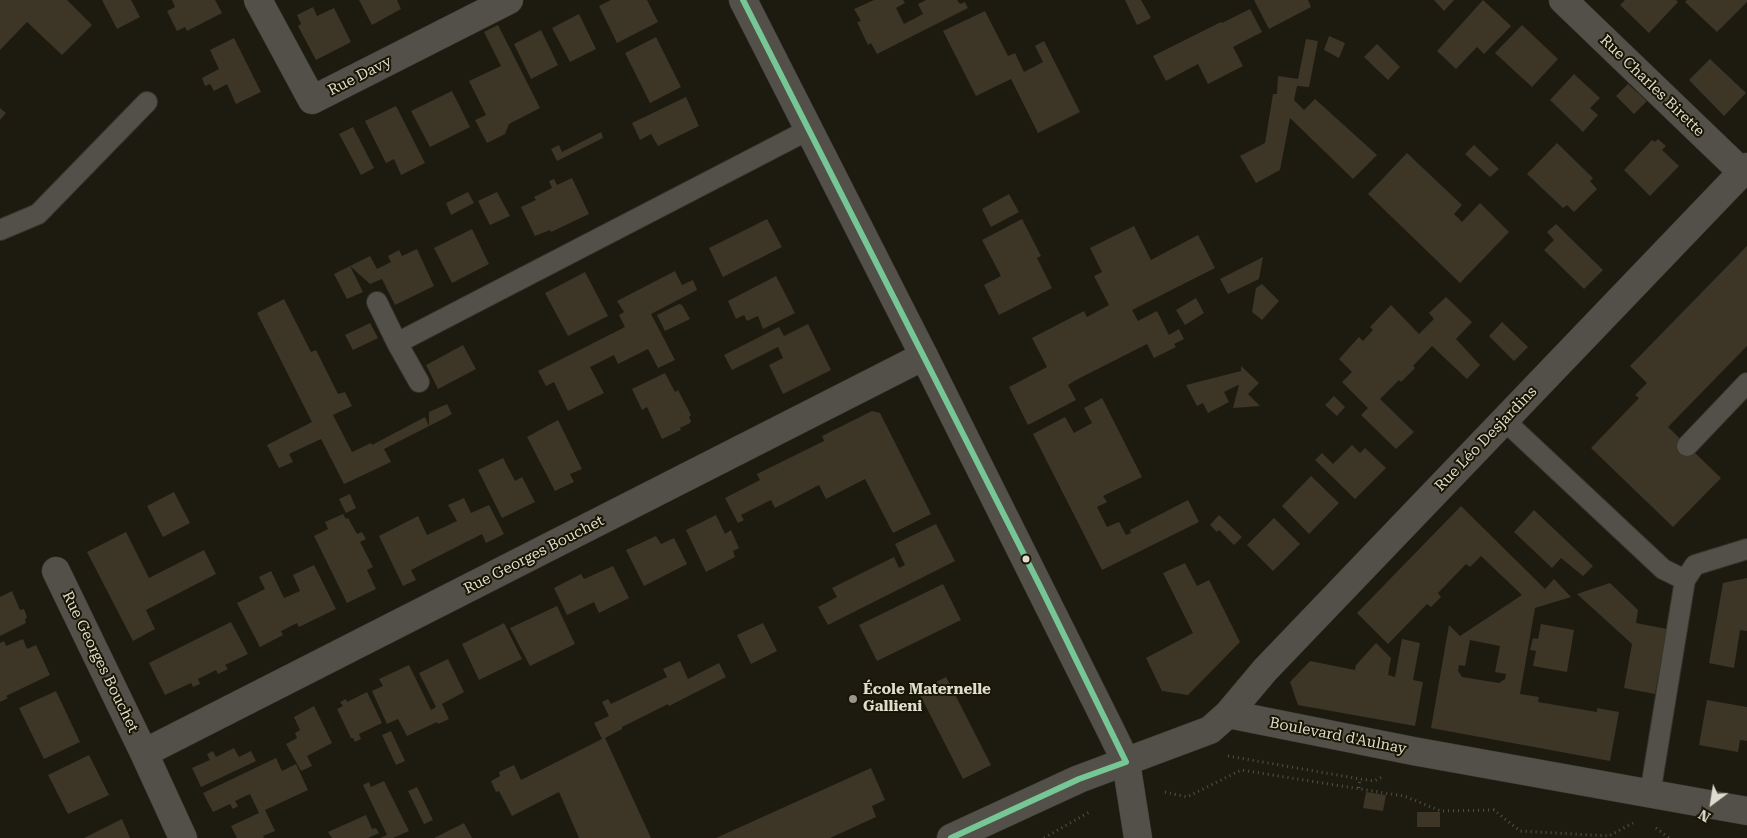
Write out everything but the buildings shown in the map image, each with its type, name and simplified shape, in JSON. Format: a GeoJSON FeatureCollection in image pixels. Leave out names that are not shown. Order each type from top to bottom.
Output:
{"type":"FeatureCollection","features":[{"type":"Feature","properties":{"kind":"street","name":"Rue Davy"},"geometry":{"type":"LineString","coordinates":[[258,0],[312,100],[509,0]]}},
{"type":"Feature","properties":{"kind":"street"},"geometry":{"type":"LineString","coordinates":[[744,0],[1045,597],[1126,762],[1138,838]]}},
{"type":"Feature","properties":{"kind":"street","name":"Rue Charles Birette"},"geometry":{"type":"LineString","coordinates":[[1563,0],[1744,170]]}},
{"type":"Feature","properties":{"kind":"street","name":"Rue Léo Desjardins"},"geometry":{"type":"LineString","coordinates":[[1228,714],[1265,670],[1744,170]]}},
{"type":"Feature","properties":{"kind":"street","name":"Rue Georges Bouchet"},"geometry":{"type":"LineString","coordinates":[[144,753],[924,356]]}},
{"type":"Feature","properties":{"kind":"street","name":"Rue Georges Bouchet"},"geometry":{"type":"LineString","coordinates":[[56,571],[183,838]]}},
{"type":"Feature","properties":{"kind":"street"},"geometry":{"type":"LineString","coordinates":[[951,838],[1079,779],[1210,730],[1228,714]]}},
{"type":"Feature","properties":{"kind":"street","name":"Boulevard d'Aulnay"},"geometry":{"type":"LineString","coordinates":[[1228,714],[1413,751],[1747,811]]}},
{"type":"Feature","properties":{"kind":"lane"},"geometry":{"type":"LineString","coordinates":[[0,230],[38,214],[147,102]]}},
{"type":"Feature","properties":{"kind":"lane"},"geometry":{"type":"LineString","coordinates":[[397,343],[810,129]]}},
{"type":"Feature","properties":{"kind":"lane"},"geometry":{"type":"LineString","coordinates":[[377,302],[419,382]]}},
{"type":"Feature","properties":{"kind":"lane"},"geometry":{"type":"LineString","coordinates":[[1687,446],[1747,383]]}},
{"type":"Feature","properties":{"kind":"lane"},"geometry":{"type":"LineString","coordinates":[[1504,420],[1663,569],[1685,580]]}},
{"type":"Feature","properties":{"kind":"lane"},"geometry":{"type":"LineString","coordinates":[[1650,794],[1685,580],[1695,565],[1747,549]]}},
{"type":"Feature","properties":{"kind":"path"},"geometry":{"type":"LineString","coordinates":[[1223,755],[1360,779]]}},
{"type":"Feature","properties":{"kind":"path"},"geometry":{"type":"LineString","coordinates":[[1166,792],[1187,798],[1241,770],[1404,796],[1441,811],[1494,810],[1520,831],[1609,836],[1636,822]]}},
{"type":"Feature","properties":{"kind":"path"},"geometry":{"type":"LineString","coordinates":[[1044,838],[1083,815]]}},
{"type":"Feature","properties":{"kind":"path"},"geometry":{"type":"LineString","coordinates":[[1650,824],[1669,838]]}},
{"type":"Feature","properties":{"kind":"transit line"},"geometry":{"type":"LineString","coordinates":[[743,0],[1041,588],[1126,762],[1079,779],[951,838]]}},
{"type":"Feature","properties":{"kind":"place","name":"École Maternelle Gallieni"},"geometry":{"type":"Point","coordinates":[853,699]}}]}
